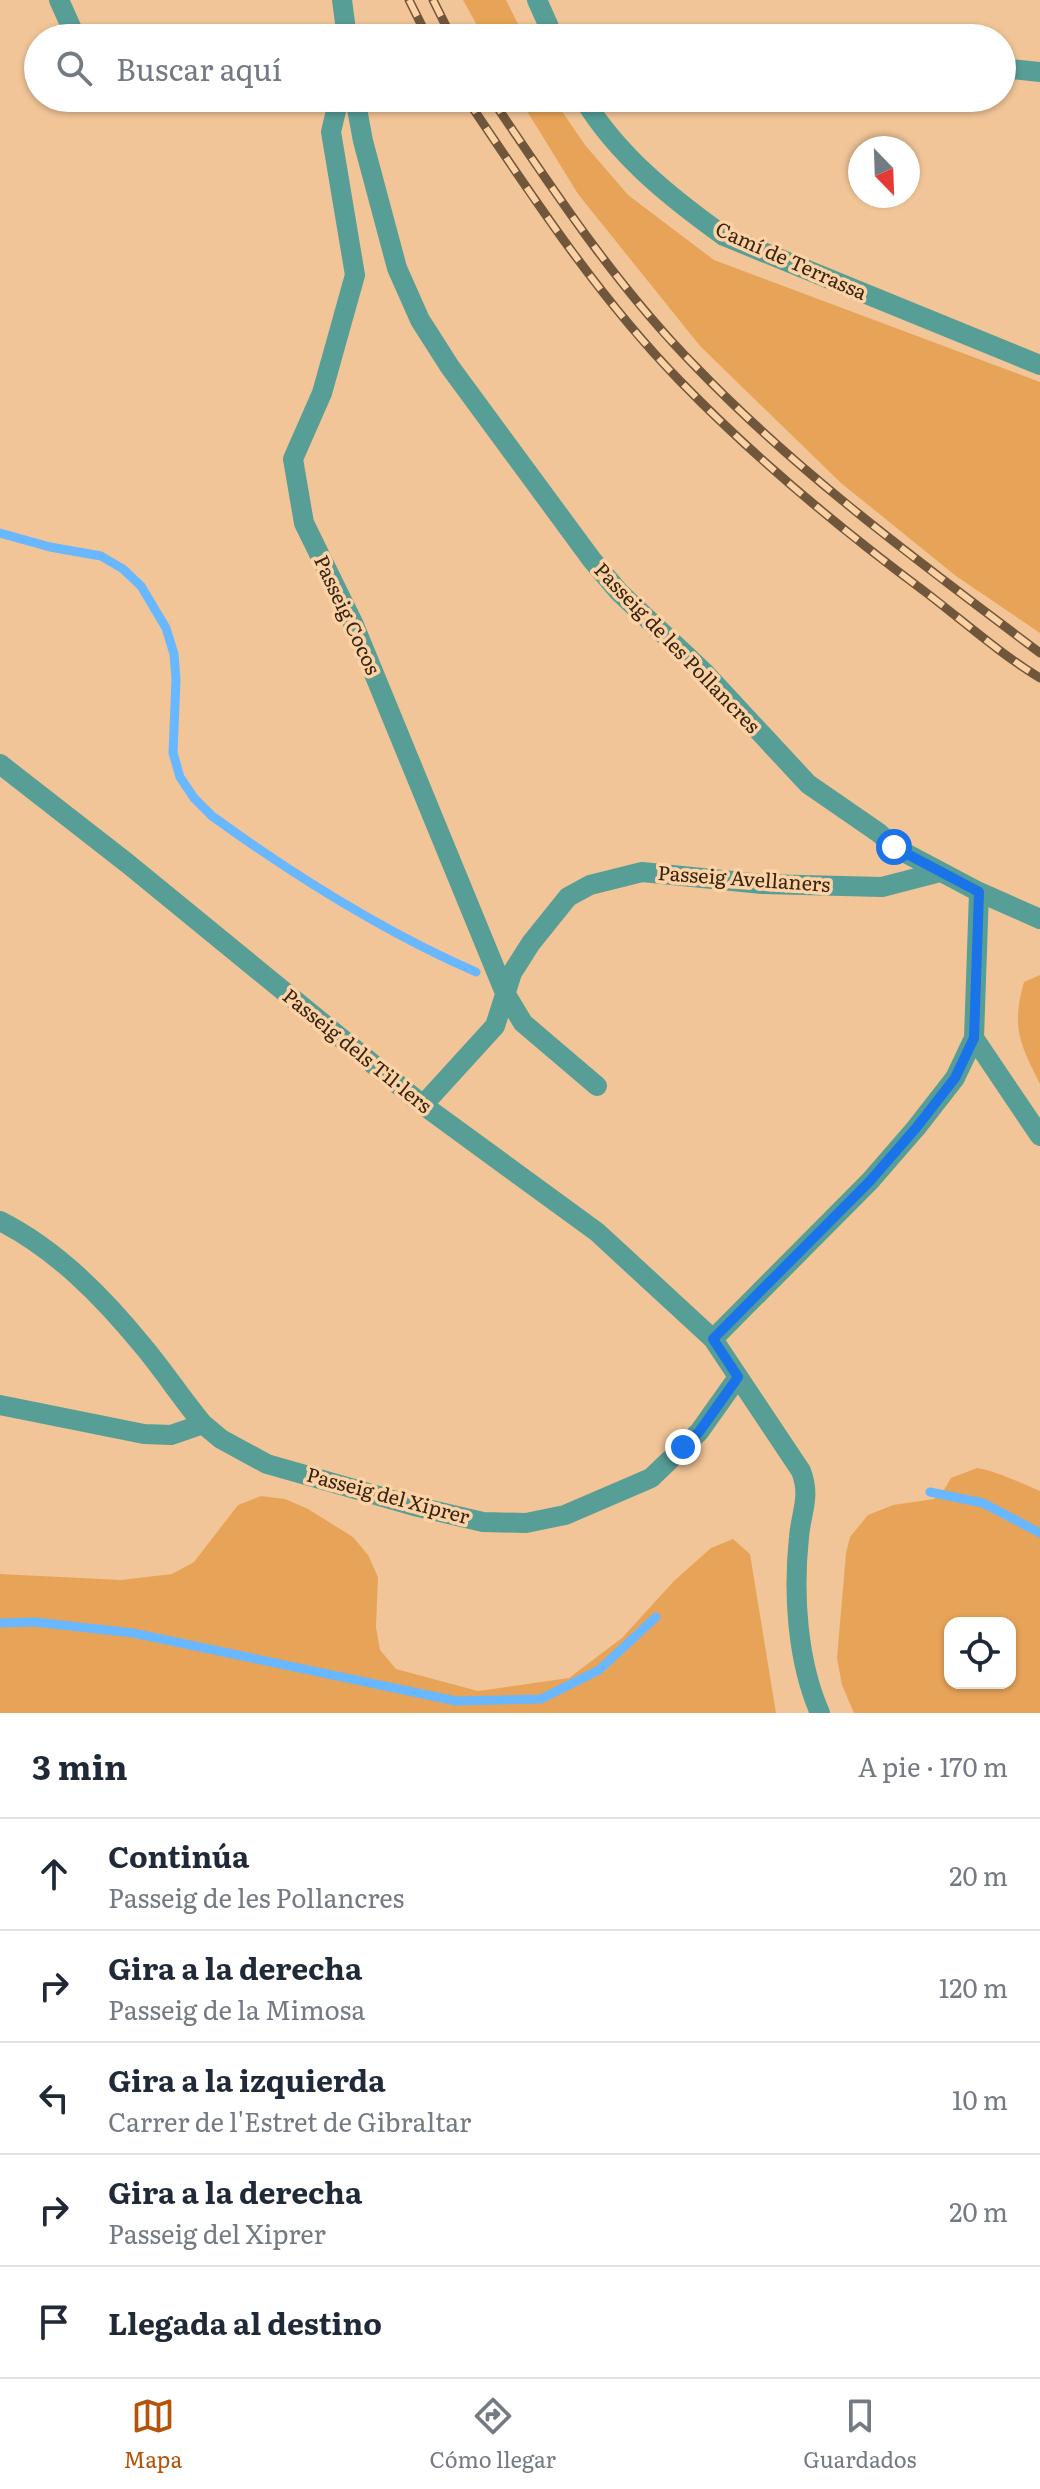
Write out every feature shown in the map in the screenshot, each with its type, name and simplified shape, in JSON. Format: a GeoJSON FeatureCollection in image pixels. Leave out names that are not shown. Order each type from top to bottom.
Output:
{"type":"FeatureCollection","features":[{"type":"Feature","properties":{"kind":"street"},"geometry":{"type":"LineString","coordinates":[[59,0],[70,24]]}},
{"type":"Feature","properties":{"kind":"street"},"geometry":{"type":"LineString","coordinates":[[342,0],[345,24]]}},
{"type":"Feature","properties":{"kind":"street"},"geometry":{"type":"LineString","coordinates":[[537,0],[548,24]]}},
{"type":"Feature","properties":{"kind":"street"},"geometry":{"type":"LineString","coordinates":[[1016,69],[1040,72]]}},
{"type":"Feature","properties":{"kind":"street","name":"Passeig Cocos"},"geometry":{"type":"LineString","coordinates":[[336,112],[331,132],[355,275],[322,393],[293,459],[304,523],[354,625],[505,993],[523,1023],[597,1086]]}},
{"type":"Feature","properties":{"kind":"street","name":"Passeig de les Pollancres"},"geometry":{"type":"LineString","coordinates":[[358,112],[379,204],[408,296],[450,367],[568,529],[619,592],[705,673],[808,784],[879,833],[894,847],[979,892],[1040,919]]}},
{"type":"Feature","properties":{"kind":"street","name":"Camí de Terrassa"},"geometry":{"type":"LineString","coordinates":[[591,112],[636,163],[691,212],[724,236],[1040,365]]}},
{"type":"Feature","properties":{"kind":"street","name":"Passeig dels Til·lers"},"geometry":{"type":"LineString","coordinates":[[2,767],[127,863],[423,1105],[597,1232],[713,1339],[801,1471],[807,1487],[799,1536],[798,1612],[806,1672],[820,1713]]}},
{"type":"Feature","properties":{"kind":"street","name":"Passeig Avellaners"},"geometry":{"type":"LineString","coordinates":[[423,1105],[495,1026],[512,973],[531,943],[568,897],[590,885],[642,872],[762,884],[882,887],[940,872]]}},
{"type":"Feature","properties":{"kind":"street"},"geometry":{"type":"LineString","coordinates":[[713,1339],[870,1181],[955,1078],[974,1038],[979,892]]}},
{"type":"Feature","properties":{"kind":"street"},"geometry":{"type":"LineString","coordinates":[[974,1038],[1040,1136]]}},
{"type":"Feature","properties":{"kind":"street","name":"Passeig del Xiprer"},"geometry":{"type":"LineString","coordinates":[[0,1221],[49,1251],[92,1289],[144,1346],[203,1424],[221,1439],[267,1464],[414,1506],[483,1522],[526,1523],[565,1515],[651,1478],[699,1432],[738,1377]]}},
{"type":"Feature","properties":{"kind":"street"},"geometry":{"type":"LineString","coordinates":[[0,1405],[144,1434],[171,1435],[203,1424]]}},
{"type":"Feature","properties":{"kind":"shaded area"},"geometry":{"type":"Polygon","coordinates":[[[463,0],[506,0],[518,24],[476,24],[463,0]]]}},
{"type":"Feature","properties":{"kind":"shaded area"},"geometry":{"type":"Polygon","coordinates":[[[528,112],[563,112],[585,145],[628,195],[714,260],[1040,382],[1040,633],[956,576],[841,483],[700,346],[578,194],[528,112]]]}},
{"type":"Feature","properties":{"kind":"shaded area"},"geometry":{"type":"Polygon","coordinates":[[[1040,975],[1040,1084],[1023,1046],[1018,1012],[1024,982],[1040,975]]]}},
{"type":"Feature","properties":{"kind":"shaded area"},"geometry":{"type":"Polygon","coordinates":[[[977,1468],[1040,1491],[1040,1713],[854,1713],[842,1685],[837,1658],[850,1537],[868,1515],[893,1505],[934,1499],[951,1478],[977,1468]]]}},
{"type":"Feature","properties":{"kind":"shaded area"},"geometry":{"type":"Polygon","coordinates":[[[261,1496],[285,1499],[308,1509],[353,1537],[368,1555],[378,1577],[376,1627],[380,1650],[396,1669],[478,1691],[569,1678],[622,1638],[674,1581],[711,1548],[733,1539],[750,1554],[776,1713],[0,1713],[0,1574],[121,1580],[172,1574],[194,1562],[238,1505],[261,1496]]]}},
{"type":"Feature","properties":{"kind":"waterway"},"geometry":{"type":"LineString","coordinates":[[0,533],[50,547],[101,556],[123,569],[141,586],[166,628],[174,654],[173,753],[180,777],[194,798],[212,816],[340,901],[407,939],[476,972]]}},
{"type":"Feature","properties":{"kind":"waterway"},"geometry":{"type":"LineString","coordinates":[[930,1492],[983,1503],[1040,1533]]}},
{"type":"Feature","properties":{"kind":"waterway"},"geometry":{"type":"LineString","coordinates":[[0,1623],[35,1622],[133,1633],[456,1701],[541,1699],[599,1670],[656,1617]]}},
{"type":"Feature","properties":{"kind":"railway"},"geometry":{"type":"LineString","coordinates":[[409,0],[421,24]]}},
{"type":"Feature","properties":{"kind":"railway"},"geometry":{"type":"LineString","coordinates":[[433,0],[445,24]]}},
{"type":"Feature","properties":{"kind":"railway"},"geometry":{"type":"LineString","coordinates":[[475,112],[594,281],[681,382],[768,465],[829,517],[995,647],[1040,678]]}},
{"type":"Feature","properties":{"kind":"railway"},"geometry":{"type":"LineString","coordinates":[[501,112],[613,271],[696,367],[819,481],[1040,653]]}},
{"type":"Feature","properties":{"kind":"route"},"geometry":{"type":"LineString","coordinates":[[683,1447],[699,1432],[738,1377],[713,1339],[870,1181],[916,1128],[955,1078],[974,1038],[979,892],[894,847]]}}]}
